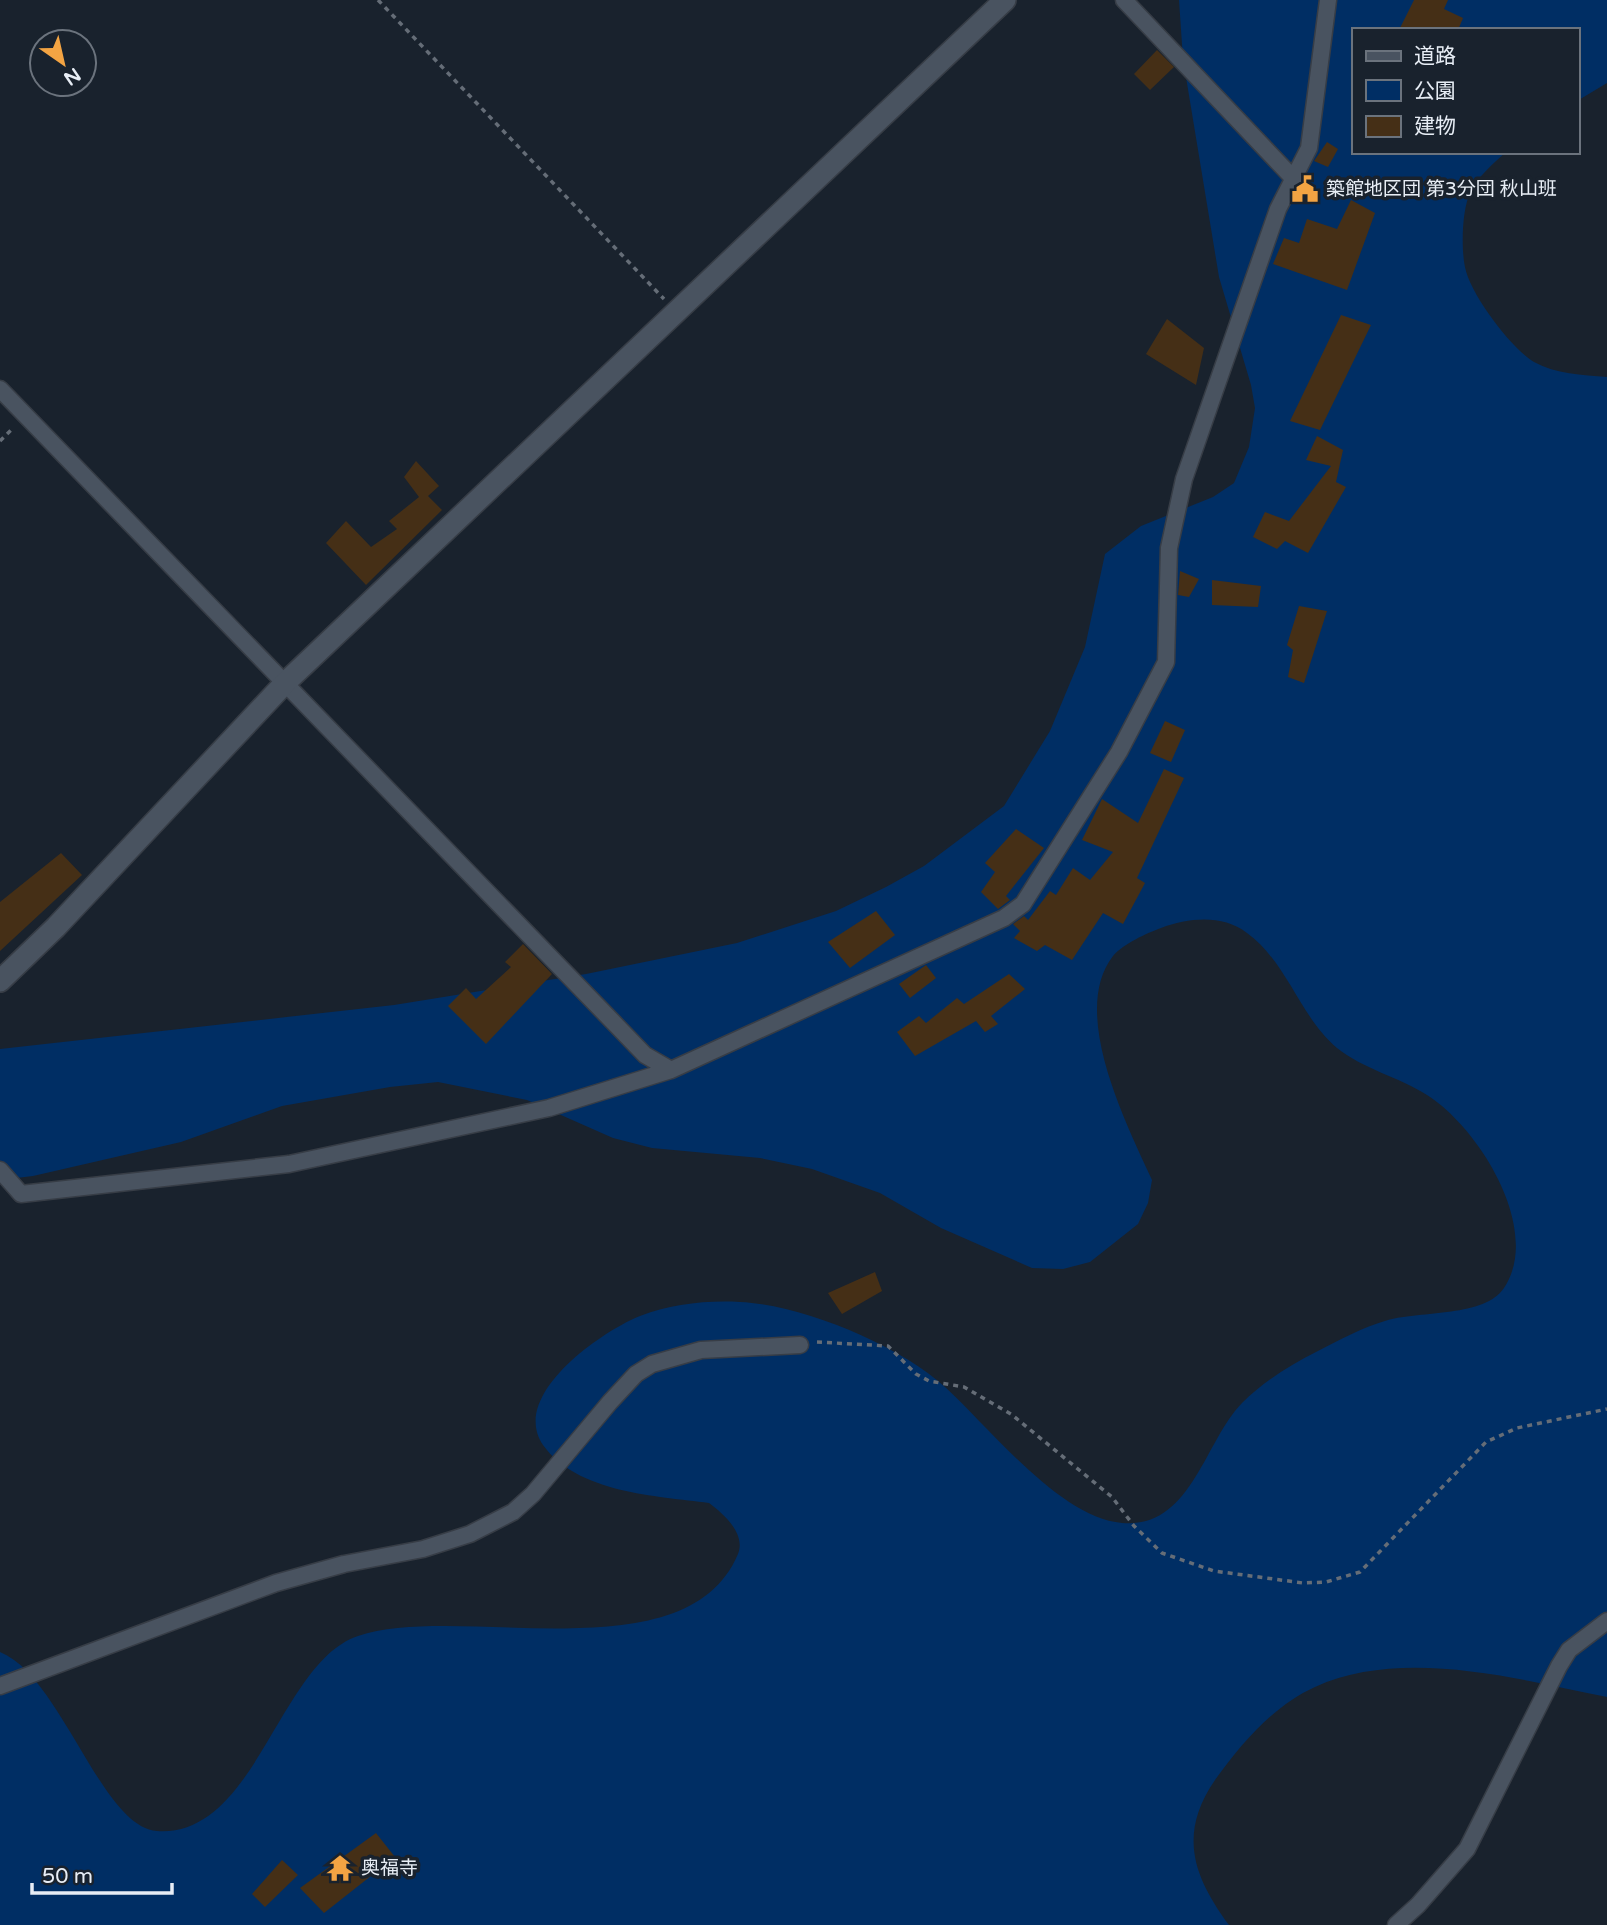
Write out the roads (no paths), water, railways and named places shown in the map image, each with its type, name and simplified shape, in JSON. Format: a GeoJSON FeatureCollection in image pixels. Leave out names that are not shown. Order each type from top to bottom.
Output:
{"type":"FeatureCollection","features":[{"type":"Feature","properties":{"kind":"street"},"geometry":{"type":"LineString","coordinates":[[0,981],[56,927],[285,683],[1004,0]]}},
{"type":"Feature","properties":{"kind":"street"},"geometry":{"type":"LineString","coordinates":[[1124,0],[1293,178]]}},
{"type":"Feature","properties":{"kind":"street"},"geometry":{"type":"LineString","coordinates":[[0,1170],[21,1194],[289,1164],[549,1108],[671,1070],[1004,918],[1023,904],[1119,752],[1166,662],[1169,548],[1184,479],[1278,209],[1308,148],[1328,0]]}},
{"type":"Feature","properties":{"kind":"street"},"geometry":{"type":"LineString","coordinates":[[0,389],[626,1036],[645,1055],[671,1070]]}},
{"type":"Feature","properties":{"kind":"street"},"geometry":{"type":"LineString","coordinates":[[0,1686],[276,1583],[344,1564],[423,1549],[470,1534],[513,1512],[533,1494],[610,1402],[636,1374],[652,1364],[701,1350],[800,1345]]}},
{"type":"Feature","properties":{"kind":"street"},"geometry":{"type":"LineString","coordinates":[[1396,1925],[1418,1905],[1467,1849],[1559,1666],[1569,1650],[1607,1621]]}},
{"type":"Feature","properties":{"kind":"place","name":"築館地区団 第3分団 秋山班"},"geometry":{"type":"Point","coordinates":[1305,189]}},
{"type":"Feature","properties":{"kind":"place","name":"奥福寺"},"geometry":{"type":"Point","coordinates":[340,1868]}}]}
